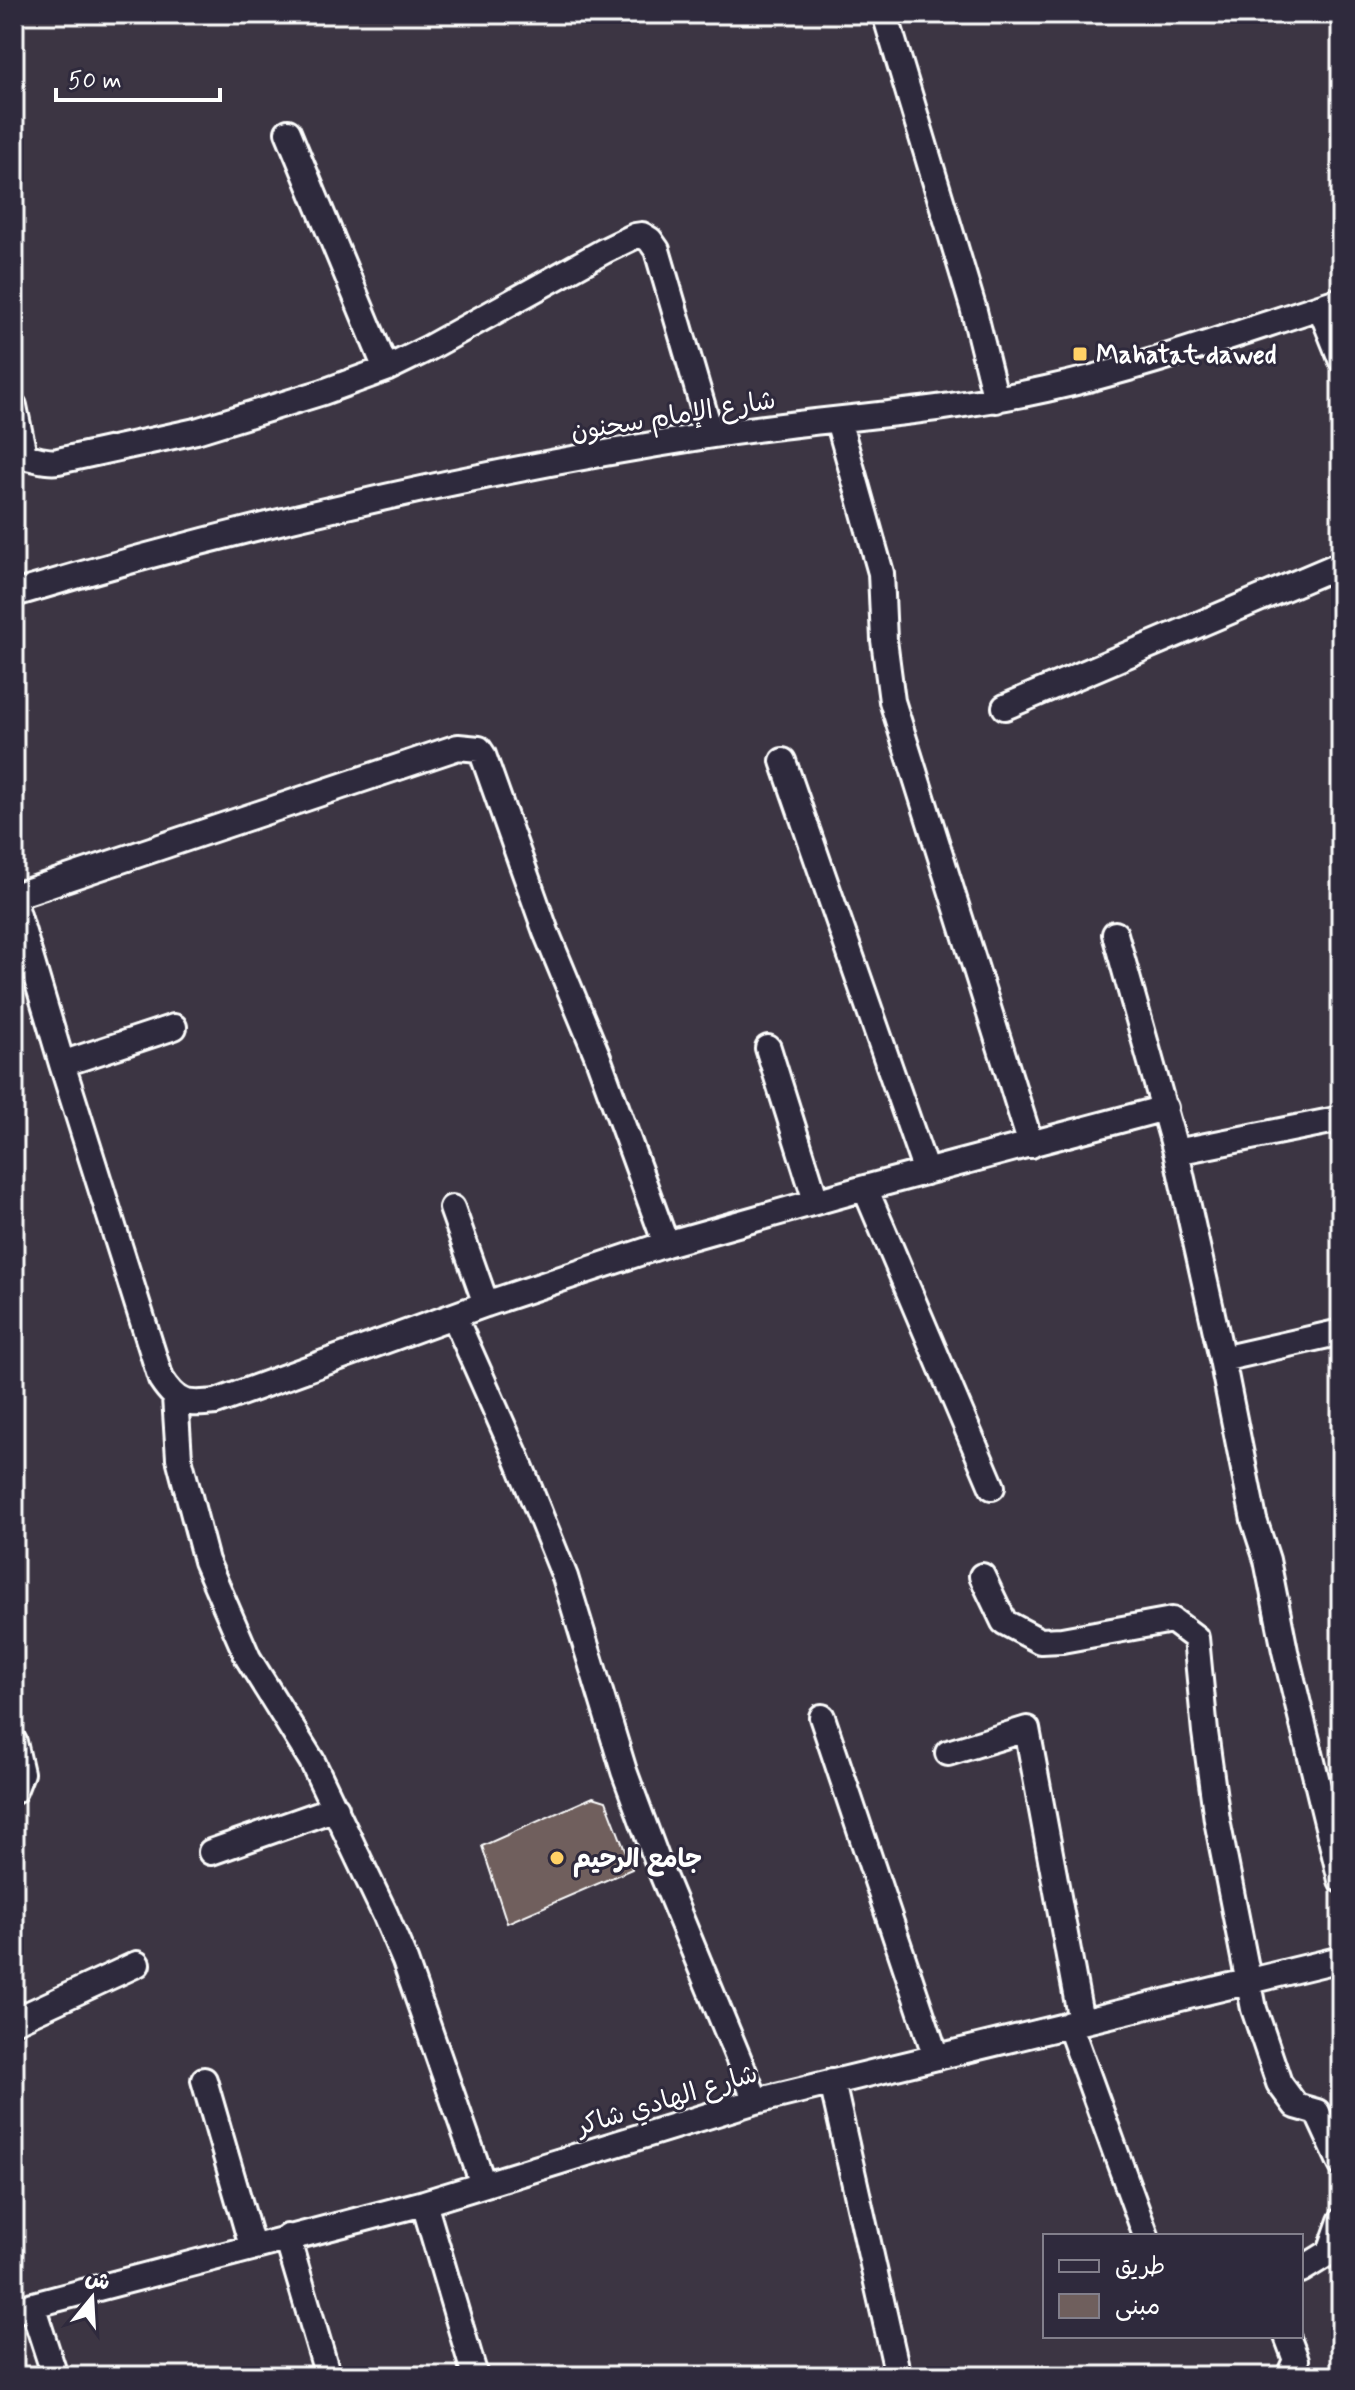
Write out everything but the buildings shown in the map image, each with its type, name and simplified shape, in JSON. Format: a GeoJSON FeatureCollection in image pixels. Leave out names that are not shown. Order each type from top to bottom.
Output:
{"type":"FeatureCollection","features":[{"type":"Feature","properties":{"kind":"street"},"geometry":{"type":"LineString","coordinates":[[885,14],[973,307],[996,400]]}},
{"type":"Feature","properties":{"kind":"street"},"geometry":{"type":"LineString","coordinates":[[288,132],[386,369]]}},
{"type":"Feature","properties":{"kind":"street"},"geometry":{"type":"LineString","coordinates":[[14,406],[19,456],[51,462],[196,431],[386,369],[592,257],[642,235],[657,250],[711,435]]}},
{"type":"Feature","properties":{"kind":"street"},"geometry":{"type":"LineString","coordinates":[[1331,304],[1341,359]]}},
{"type":"Feature","properties":{"kind":"street","name":"شارع الإمام سحنون"},"geometry":{"type":"LineString","coordinates":[[14,594],[127,560],[422,490],[579,457],[711,435],[996,400],[1186,352],[1331,304]]}},
{"type":"Feature","properties":{"kind":"street"},"geometry":{"type":"LineString","coordinates":[[838,420],[881,573],[892,701],[1031,1145]]}},
{"type":"Feature","properties":{"kind":"street"},"geometry":{"type":"LineString","coordinates":[[1005,707],[1341,564]]}},
{"type":"Feature","properties":{"kind":"street"},"geometry":{"type":"LineString","coordinates":[[666,1244],[597,1055],[546,932],[482,753],[477,748],[458,747],[14,899],[62,1064],[161,1379],[175,1397],[187,1404],[216,1402],[486,1304],[666,1244],[1165,1108]]}},
{"type":"Feature","properties":{"kind":"street"},"geometry":{"type":"LineString","coordinates":[[783,761],[926,1172]]}},
{"type":"Feature","properties":{"kind":"street"},"geometry":{"type":"LineString","coordinates":[[1115,934],[1176,1152],[1254,1520],[1267,1560],[1285,1651],[1341,1880]]}},
{"type":"Feature","properties":{"kind":"street"},"geometry":{"type":"LineString","coordinates":[[62,1064],[174,1027]]}},
{"type":"Feature","properties":{"kind":"street"},"geometry":{"type":"LineString","coordinates":[[768,1048],[816,1201]]}},
{"type":"Feature","properties":{"kind":"street"},"geometry":{"type":"LineString","coordinates":[[1176,1152],[1341,1119]]}},
{"type":"Feature","properties":{"kind":"street"},"geometry":{"type":"LineString","coordinates":[[865,1188],[992,1487]]}},
{"type":"Feature","properties":{"kind":"street"},"geometry":{"type":"LineString","coordinates":[[452,1208],[486,1304]]}},
{"type":"Feature","properties":{"kind":"street"},"geometry":{"type":"LineString","coordinates":[[454,1316],[517,1458],[565,1577],[624,1771],[661,1871],[756,2101]]}},
{"type":"Feature","properties":{"kind":"street"},"geometry":{"type":"LineString","coordinates":[[1222,1359],[1341,1332]]}},
{"type":"Feature","properties":{"kind":"street"},"geometry":{"type":"LineString","coordinates":[[175,1397],[179,1458],[206,1561],[248,1658],[299,1737],[336,1808],[405,1961],[483,2184]]}},
{"type":"Feature","properties":{"kind":"street"},"geometry":{"type":"LineString","coordinates":[[982,1576],[1004,1622],[1040,1641],[1062,1640],[1172,1620],[1196,1638],[1217,1820],[1254,2009],[1279,2083],[1296,2106],[1317,2112],[1341,2164]]}},
{"type":"Feature","properties":{"kind":"street"},"geometry":{"type":"LineString","coordinates":[[822,1717],[936,2057]]}},
{"type":"Feature","properties":{"kind":"street"},"geometry":{"type":"LineString","coordinates":[[948,1753],[1027,1729],[1075,2022],[1145,2234]]}},
{"type":"Feature","properties":{"kind":"street"},"geometry":{"type":"LineString","coordinates":[[14,1742],[21,1773],[14,1791]]}},
{"type":"Feature","properties":{"kind":"street"},"geometry":{"type":"LineString","coordinates":[[211,1852],[336,1808]]}},
{"type":"Feature","properties":{"kind":"street","name":"شارع الهادي شاكر"},"geometry":{"type":"LineString","coordinates":[[23,2308],[424,2203],[756,2101],[1341,1959]]}},
{"type":"Feature","properties":{"kind":"street"},"geometry":{"type":"LineString","coordinates":[[14,2021],[137,1964]]}},
{"type":"Feature","properties":{"kind":"street"},"geometry":{"type":"LineString","coordinates":[[204,2080],[252,2246]]}},
{"type":"Feature","properties":{"kind":"street"},"geometry":{"type":"LineString","coordinates":[[832,2082],[898,2376]]}},
{"type":"Feature","properties":{"kind":"street"},"geometry":{"type":"LineString","coordinates":[[424,2203],[475,2376]]}},
{"type":"Feature","properties":{"kind":"street"},"geometry":{"type":"LineString","coordinates":[[1303,2269],[1335,2257],[1341,2221]]}},
{"type":"Feature","properties":{"kind":"street"},"geometry":{"type":"LineString","coordinates":[[287,2237],[328,2376]]}},
{"type":"Feature","properties":{"kind":"street"},"geometry":{"type":"LineString","coordinates":[[23,2308],[55,2376]]}},
{"type":"Feature","properties":{"kind":"street"},"geometry":{"type":"LineString","coordinates":[[1288,2338],[1296,2360],[1289,2376]]}},
{"type":"Feature","properties":{"kind":"place","name":"Mahatat dawed"},"geometry":{"type":"Point","coordinates":[1080,354]}},
{"type":"Feature","properties":{"kind":"place","name":"جامع الرحيم"},"geometry":{"type":"Point","coordinates":[557,1858]}}]}
